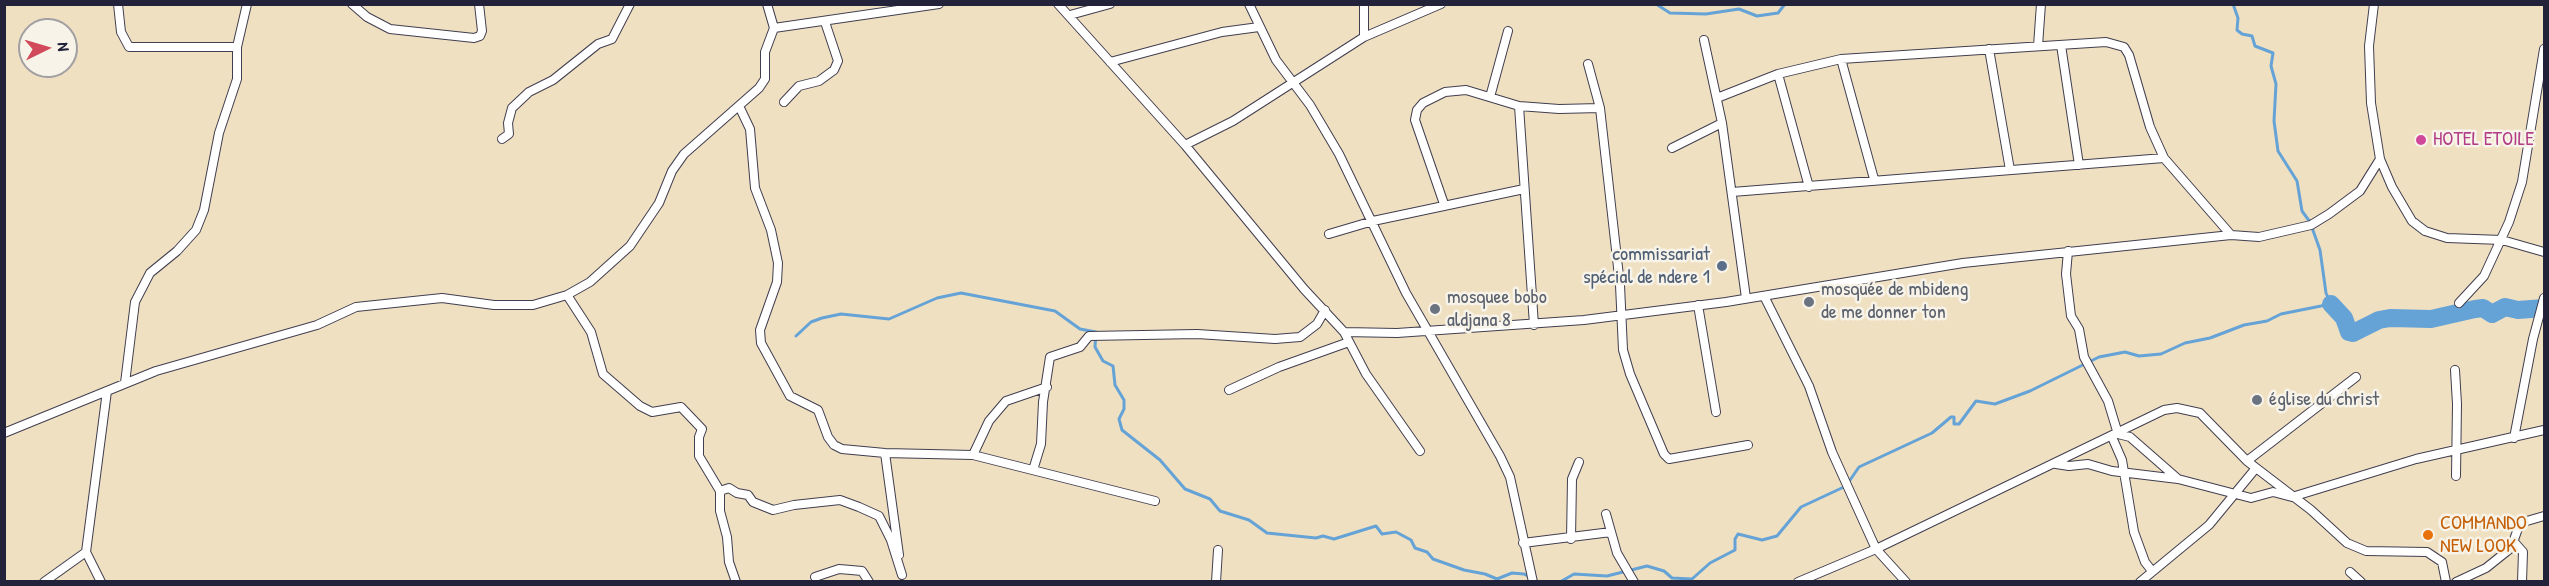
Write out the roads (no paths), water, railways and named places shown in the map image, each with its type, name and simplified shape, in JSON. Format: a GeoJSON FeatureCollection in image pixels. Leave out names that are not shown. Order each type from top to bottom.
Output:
{"type":"FeatureCollection","features":[{"type":"Feature","properties":{"kind":"street"},"geometry":{"type":"LineString","coordinates":[[118,4],[121,32],[129,47],[237,47]]}},
{"type":"Feature","properties":{"kind":"street"},"geometry":{"type":"LineString","coordinates":[[125,383],[135,302],[150,273],[177,251],[196,230],[204,210],[219,133],[237,79],[237,47],[247,4]]}},
{"type":"Feature","properties":{"kind":"street"},"geometry":{"type":"LineString","coordinates":[[352,4],[368,17],[390,29],[474,38],[482,31],[479,4]]}},
{"type":"Feature","properties":{"kind":"street"},"geometry":{"type":"LineString","coordinates":[[502,139],[509,134],[508,123],[512,108],[529,92],[553,80],[577,59],[612,39],[630,4]]}},
{"type":"Feature","properties":{"kind":"street"},"geometry":{"type":"LineString","coordinates":[[4,433],[125,383],[317,325],[356,307],[442,298],[494,305],[533,305],[567,295],[590,282],[630,246],[659,203],[672,171],[684,154],[739,106],[765,79],[765,52],[774,28],[767,4]]}},
{"type":"Feature","properties":{"kind":"street"},"geometry":{"type":"LineString","coordinates":[[774,28],[939,4]]}},
{"type":"Feature","properties":{"kind":"street"},"geometry":{"type":"LineString","coordinates":[[1059,4],[1185,145],[1304,289],[1344,332],[1366,374],[1420,451]]}},
{"type":"Feature","properties":{"kind":"street"},"geometry":{"type":"LineString","coordinates":[[1070,15],[1110,4]]}},
{"type":"Feature","properties":{"kind":"street"},"geometry":{"type":"LineString","coordinates":[[1249,4],[1259,27],[1291,82],[1310,105],[1339,154],[1426,331],[1505,466],[1510,477],[1533,582]]}},
{"type":"Feature","properties":{"kind":"street"},"geometry":{"type":"LineString","coordinates":[[1364,4],[1364,37]]}},
{"type":"Feature","properties":{"kind":"street"},"geometry":{"type":"LineString","coordinates":[[1185,145],[1233,122],[1291,82],[1364,37],[1441,4]]}},
{"type":"Feature","properties":{"kind":"street"},"geometry":{"type":"LineString","coordinates":[[2038,46],[2041,4]]}},
{"type":"Feature","properties":{"kind":"street"},"geometry":{"type":"LineString","coordinates":[[2374,4],[2369,46],[2371,103],[2380,159],[2392,187],[2412,221],[2425,231],[2447,237],[2502,240],[2544,252]]}},
{"type":"Feature","properties":{"kind":"street"},"geometry":{"type":"LineString","coordinates":[[784,102],[799,86],[819,81],[834,70],[838,61],[825,22]]}},
{"type":"Feature","properties":{"kind":"street"},"geometry":{"type":"LineString","coordinates":[[1110,62],[1222,32],[1259,27]]}},
{"type":"Feature","properties":{"kind":"street"},"geometry":{"type":"LineString","coordinates":[[1490,97],[1508,31]]}},
{"type":"Feature","properties":{"kind":"street"},"geometry":{"type":"LineString","coordinates":[[1704,40],[1722,123],[1746,298]]}},
{"type":"Feature","properties":{"kind":"street"},"geometry":{"type":"LineString","coordinates":[[1717,98],[1778,74],[1841,59],[2106,42],[2124,47],[2129,55],[2150,127],[2164,158],[2231,235]]}},
{"type":"Feature","properties":{"kind":"street"},"geometry":{"type":"LineString","coordinates":[[2061,45],[2079,165]]}},
{"type":"Feature","properties":{"kind":"street"},"geometry":{"type":"LineString","coordinates":[[1989,49],[2010,170]]}},
{"type":"Feature","properties":{"kind":"street"},"geometry":{"type":"LineString","coordinates":[[2459,303],[2484,276],[2502,240],[2522,182],[2544,49]]}},
{"type":"Feature","properties":{"kind":"street"},"geometry":{"type":"LineString","coordinates":[[1841,59],[1874,179]]}},
{"type":"Feature","properties":{"kind":"street"},"geometry":{"type":"LineString","coordinates":[[1588,64],[1600,108],[1622,315],[1623,350],[1630,374],[1664,454],[1669,459],[1748,445]]}},
{"type":"Feature","properties":{"kind":"street"},"geometry":{"type":"LineString","coordinates":[[1778,74],[1809,187]]}},
{"type":"Feature","properties":{"kind":"street"},"geometry":{"type":"LineString","coordinates":[[1444,204],[1415,120],[1417,110],[1423,103],[1445,93],[1466,90],[1519,106],[1559,109],[1600,108]]}},
{"type":"Feature","properties":{"kind":"street"},"geometry":{"type":"LineString","coordinates":[[739,106],[750,129],[754,147],[755,188],[778,256],[777,282],[760,330],[761,343],[790,396],[818,410],[828,437],[834,445],[842,449],[885,453],[973,454],[1155,501]]}},
{"type":"Feature","properties":{"kind":"street"},"geometry":{"type":"LineString","coordinates":[[1519,106],[1534,325]]}},
{"type":"Feature","properties":{"kind":"street"},"geometry":{"type":"LineString","coordinates":[[1672,148],[1722,123]]}},
{"type":"Feature","properties":{"kind":"street"},"geometry":{"type":"LineString","coordinates":[[1732,192],[1809,187],[1874,179],[2164,158]]}},
{"type":"Feature","properties":{"kind":"street"},"geometry":{"type":"LineString","coordinates":[[1344,332],[1426,331],[1534,325],[1764,296],[1930,267],[2231,235],[2259,237],[2311,225],[2360,191],[2380,159]]}},
{"type":"Feature","properties":{"kind":"street"},"geometry":{"type":"LineString","coordinates":[[1329,234],[1444,204],[1524,189]]}},
{"type":"Feature","properties":{"kind":"street"},"geometry":{"type":"LineString","coordinates":[[2068,251],[2067,274],[2071,316],[2079,329],[2084,357],[2108,401],[2125,472],[2134,532],[2145,562],[2152,571]]}},
{"type":"Feature","properties":{"kind":"street"},"geometry":{"type":"LineString","coordinates":[[567,295],[591,332],[603,374],[640,406],[652,412],[681,408],[702,429],[699,437],[699,456],[720,491],[720,511],[727,537],[729,562],[736,582]]}},
{"type":"Feature","properties":{"kind":"street"},"geometry":{"type":"LineString","coordinates":[[1764,296],[1809,386],[1832,452],[1876,549],[1906,582]]}},
{"type":"Feature","properties":{"kind":"street"},"geometry":{"type":"LineString","coordinates":[[2514,438],[2544,298]]}},
{"type":"Feature","properties":{"kind":"street"},"geometry":{"type":"LineString","coordinates":[[1698,305],[1716,412]]}},
{"type":"Feature","properties":{"kind":"street"},"geometry":{"type":"LineString","coordinates":[[1033,470],[1041,444],[1050,357],[1080,346],[1089,336],[1197,334],[1244,338],[1300,337],[1317,324],[1325,310]]}},
{"type":"Feature","properties":{"kind":"street"},"geometry":{"type":"LineString","coordinates":[[1229,390],[1279,367],[1349,342]]}},
{"type":"Feature","properties":{"kind":"street"},"geometry":{"type":"LineString","coordinates":[[2455,370],[2456,476]]}},
{"type":"Feature","properties":{"kind":"street"},"geometry":{"type":"LineString","coordinates":[[2247,461],[2356,377]]}},
{"type":"Feature","properties":{"kind":"street"},"geometry":{"type":"LineString","coordinates":[[973,454],[989,421],[1006,401],[1047,387]]}},
{"type":"Feature","properties":{"kind":"street"},"geometry":{"type":"LineString","coordinates":[[101,582],[86,552],[107,391]]}},
{"type":"Feature","properties":{"kind":"street"},"geometry":{"type":"LineString","coordinates":[[1798,582],[1876,549],[1978,498],[2115,436],[2164,410],[2190,409],[2200,413],[2247,461],[2347,543],[2366,551],[2393,550],[2427,552],[2435,555],[2442,562],[2446,582]]}},
{"type":"Feature","properties":{"kind":"street"},"geometry":{"type":"LineString","coordinates":[[2056,464],[2069,466],[2088,464],[2125,472],[2178,479],[2232,495],[2251,498],[2273,492],[2292,497],[2416,459],[2457,452],[2544,430]]}},
{"type":"Feature","properties":{"kind":"street"},"geometry":{"type":"LineString","coordinates":[[2115,436],[2130,437],[2178,479]]}},
{"type":"Feature","properties":{"kind":"street"},"geometry":{"type":"LineString","coordinates":[[885,453],[902,578]]}},
{"type":"Feature","properties":{"kind":"street"},"geometry":{"type":"LineString","coordinates":[[1571,539],[1572,479],[1579,462]]}},
{"type":"Feature","properties":{"kind":"street"},"geometry":{"type":"LineString","coordinates":[[2140,582],[2209,525],[2256,468]]}},
{"type":"Feature","properties":{"kind":"street"},"geometry":{"type":"LineString","coordinates":[[720,491],[729,488],[737,493],[748,495],[753,502],[773,510],[794,505],[840,500],[879,516],[891,540],[902,578]]}},
{"type":"Feature","properties":{"kind":"street"},"geometry":{"type":"LineString","coordinates":[[1606,514],[1617,553],[1634,582]]}},
{"type":"Feature","properties":{"kind":"street"},"geometry":{"type":"LineString","coordinates":[[2522,582],[2523,552],[2516,543],[2515,531],[2520,523],[2544,516]]}},
{"type":"Feature","properties":{"kind":"street"},"geometry":{"type":"LineString","coordinates":[[1523,543],[1571,539],[1611,532]]}},
{"type":"Feature","properties":{"kind":"street"},"geometry":{"type":"LineString","coordinates":[[2456,582],[2486,568],[2516,543]]}},
{"type":"Feature","properties":{"kind":"street"},"geometry":{"type":"LineString","coordinates":[[1216,582],[1218,550]]}},
{"type":"Feature","properties":{"kind":"street"},"geometry":{"type":"LineString","coordinates":[[44,582],[86,552]]}},
{"type":"Feature","properties":{"kind":"street"},"geometry":{"type":"LineString","coordinates":[[815,577],[839,569],[862,571],[869,582]]}},
{"type":"Feature","properties":{"kind":"street"},"geometry":{"type":"LineString","coordinates":[[2350,572],[2361,582]]}},
{"type":"Feature","properties":{"kind":"waterway"},"geometry":{"type":"LineString","coordinates":[[1656,4],[1670,13],[1706,14],[1739,9],[1757,16],[1778,13],[1785,4]]}},
{"type":"Feature","properties":{"kind":"waterway"},"geometry":{"type":"LineString","coordinates":[[1560,582],[1574,574],[1607,576],[1647,566],[1664,571],[1672,578],[1692,579],[1710,563],[1735,550],[1735,539],[1738,534],[1762,540],[1777,536],[1801,507],[1846,486],[1859,467],[1932,433],[1951,417],[1954,417],[1954,424],[1959,424],[1976,401],[1995,404],[2030,391],[2099,357],[2125,352],[2139,356],[2161,354],[2185,343],[2210,338],[2244,325],[2267,321],[2281,314],[2331,304],[2326,293],[2320,250],[2310,222],[2302,211],[2297,181],[2278,151],[2274,121],[2276,84],[2271,66],[2273,53],[2255,46],[2252,36],[2242,34],[2237,30],[2238,18],[2233,4]]}},
{"type":"Feature","properties":{"kind":"waterway"},"geometry":{"type":"LineString","coordinates":[[796,336],[811,322],[822,318],[841,314],[889,319],[937,298],[961,293],[1055,311],[1080,329],[1096,332],[1095,347],[1103,361],[1113,366],[1115,385],[1124,400],[1124,409],[1119,419],[1122,430],[1160,460],[1185,489],[1210,499],[1220,511],[1249,520],[1267,533],[1316,538],[1323,536],[1334,539],[1376,526],[1382,534],[1396,532],[1411,540],[1415,548],[1427,552],[1433,559],[1464,570],[1497,579],[1512,573],[1524,574],[1539,582]]}},
{"type":"Feature","properties":{"kind":"waterway"},"geometry":{"type":"LineString","coordinates":[[2331,304],[2344,318],[2349,332],[2353,333],[2379,320],[2390,318],[2431,319],[2483,308],[2492,314],[2505,307],[2518,310],[2544,308]]}},
{"type":"Feature","properties":{"kind":"place","name":"HOTEL ETOILE"},"geometry":{"type":"Point","coordinates":[2421,140]}},
{"type":"Feature","properties":{"kind":"place","name":"commissariat spécial de ndere 1"},"geometry":{"type":"Point","coordinates":[1722,266]}},
{"type":"Feature","properties":{"kind":"place","name":"mosquée de mbideng de me donner ton"},"geometry":{"type":"Point","coordinates":[1809,302]}},
{"type":"Feature","properties":{"kind":"place","name":"mosquee bobo aldjana 8"},"geometry":{"type":"Point","coordinates":[1435,309]}},
{"type":"Feature","properties":{"kind":"place","name":"église du christ"},"geometry":{"type":"Point","coordinates":[2257,400]}},
{"type":"Feature","properties":{"kind":"place","name":"COMMANDO NEW LOOK"},"geometry":{"type":"Point","coordinates":[2428,535]}}]}
